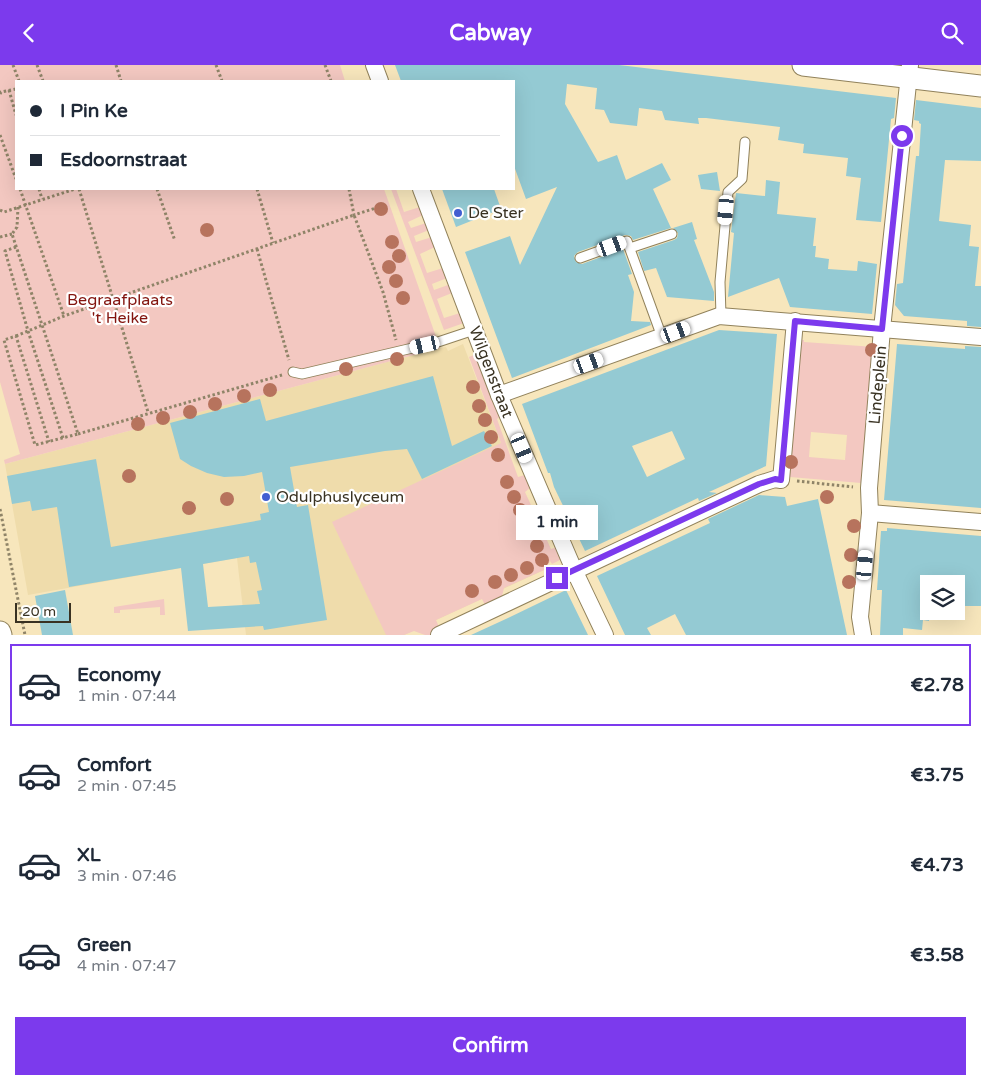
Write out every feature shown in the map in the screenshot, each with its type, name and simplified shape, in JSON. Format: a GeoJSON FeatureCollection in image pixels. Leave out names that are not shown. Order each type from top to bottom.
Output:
{"type":"FeatureCollection","features":[{"type":"Feature","properties":{"kind":"street"},"geometry":{"type":"LineString","coordinates":[[374,65],[380,80]]}},
{"type":"Feature","properties":{"kind":"street"},"geometry":{"type":"LineString","coordinates":[[803,65],[909,71],[981,86]]}},
{"type":"Feature","properties":{"kind":"street"},"geometry":{"type":"LineString","coordinates":[[909,71],[882,329],[981,337]]}},
{"type":"Feature","properties":{"kind":"street","name":"Wilgenstraat"},"geometry":{"type":"LineString","coordinates":[[421,190],[499,395],[574,570],[606,635]]}},
{"type":"Feature","properties":{"kind":"street"},"geometry":{"type":"LineString","coordinates":[[499,395],[720,316]]}},
{"type":"Feature","properties":{"kind":"street","name":"Lindeplein"},"geometry":{"type":"LineString","coordinates":[[720,316],[882,329],[869,488],[870,513],[860,617],[863,635]]}},
{"type":"Feature","properties":{"kind":"street"},"geometry":{"type":"LineString","coordinates":[[439,635],[759,484],[775,479],[781,480],[795,321]]}},
{"type":"Feature","properties":{"kind":"street"},"geometry":{"type":"LineString","coordinates":[[870,513],[981,522]]}},
{"type":"Feature","properties":{"kind":"lane"},"geometry":{"type":"LineString","coordinates":[[720,316],[720,282],[728,191],[742,179],[745,142]]}},
{"type":"Feature","properties":{"kind":"lane"},"geometry":{"type":"LineString","coordinates":[[630,248],[672,234]]}},
{"type":"Feature","properties":{"kind":"lane"},"geometry":{"type":"LineString","coordinates":[[580,258],[628,241],[662,337]]}},
{"type":"Feature","properties":{"kind":"lane"},"geometry":{"type":"LineString","coordinates":[[293,372],[302,374],[438,342],[474,330]]}},
{"type":"Feature","properties":{"kind":"path"},"geometry":{"type":"LineString","coordinates":[[13,65],[19,80]]}},
{"type":"Feature","properties":{"kind":"path"},"geometry":{"type":"LineString","coordinates":[[37,65],[43,80]]}},
{"type":"Feature","properties":{"kind":"path"},"geometry":{"type":"LineString","coordinates":[[116,65],[121,80]]}},
{"type":"Feature","properties":{"kind":"path"},"geometry":{"type":"LineString","coordinates":[[216,65],[222,80]]}},
{"type":"Feature","properties":{"kind":"path"},"geometry":{"type":"LineString","coordinates":[[325,65],[332,80]]}},
{"type":"Feature","properties":{"kind":"path"},"geometry":{"type":"LineString","coordinates":[[0,94],[15,89]]}},
{"type":"Feature","properties":{"kind":"path"},"geometry":{"type":"LineString","coordinates":[[9,90],[15,111]]}},
{"type":"Feature","properties":{"kind":"path"},"geometry":{"type":"LineString","coordinates":[[0,135],[15,176]]}},
{"type":"Feature","properties":{"kind":"path"},"geometry":{"type":"LineString","coordinates":[[20,190],[64,316]]}},
{"type":"Feature","properties":{"kind":"path"},"geometry":{"type":"LineString","coordinates":[[39,190],[42,199]]}},
{"type":"Feature","properties":{"kind":"path"},"geometry":{"type":"LineString","coordinates":[[0,209],[4,211],[72,190]]}},
{"type":"Feature","properties":{"kind":"path"},"geometry":{"type":"LineString","coordinates":[[79,190],[148,412]]}},
{"type":"Feature","properties":{"kind":"path"},"geometry":{"type":"LineString","coordinates":[[157,190],[175,241]]}},
{"type":"Feature","properties":{"kind":"path"},"geometry":{"type":"LineString","coordinates":[[257,190],[272,243]]}},
{"type":"Feature","properties":{"kind":"path"},"geometry":{"type":"LineString","coordinates":[[349,190],[354,215],[383,292],[399,351]]}},
{"type":"Feature","properties":{"kind":"path"},"geometry":{"type":"LineString","coordinates":[[257,249],[293,372],[35,445],[4,340],[64,316],[272,243],[382,206]]}},
{"type":"Feature","properties":{"kind":"path"},"geometry":{"type":"LineString","coordinates":[[0,237],[12,234],[17,227],[18,207]]}},
{"type":"Feature","properties":{"kind":"path"},"geometry":{"type":"LineString","coordinates":[[12,234],[78,434]]}},
{"type":"Feature","properties":{"kind":"path"},"geometry":{"type":"LineString","coordinates":[[16,247],[4,251],[63,438]]}},
{"type":"Feature","properties":{"kind":"path"},"geometry":{"type":"LineString","coordinates":[[16,336],[49,442]]}},
{"type":"Feature","properties":{"kind":"path"},"geometry":{"type":"LineString","coordinates":[[781,480],[869,488]]}},
{"type":"Feature","properties":{"kind":"path"},"geometry":{"type":"LineString","coordinates":[[0,509],[25,635]]}},
{"type":"Feature","properties":{"kind":"shaded area","name":"Odulphuslyceum"},"geometry":{"type":"Polygon","coordinates":[[[463,344],[548,565],[544,570],[404,635],[246,635],[237,558],[28,595],[5,464],[440,348],[446,347],[448,351],[463,344]]]}},
{"type":"Feature","properties":{"kind":"green space","name":"Begraafplaats 't Heike"},"geometry":{"type":"Polygon","coordinates":[[[0,65],[340,65],[345,80],[15,80],[15,190],[384,190],[440,348],[5,464],[4,460],[20,454],[0,382],[0,65]]]}},
{"type":"Feature","properties":{"kind":"green space"},"geometry":{"type":"Polygon","coordinates":[[[391,190],[396,190],[404,212],[420,207],[423,215],[408,222],[411,228],[426,223],[429,230],[414,236],[416,242],[432,237],[435,247],[420,254],[427,273],[443,268],[447,278],[432,284],[434,290],[450,286],[452,293],[437,299],[444,318],[460,313],[464,323],[444,330],[391,190]]]}},
{"type":"Feature","properties":{"kind":"green space"},"geometry":{"type":"Polygon","coordinates":[[[798,340],[875,347],[865,480],[861,483],[790,477],[787,474],[798,340]],[[811,432],[809,457],[845,460],[847,435],[811,432]]]}},
{"type":"Feature","properties":{"kind":"green space"},"geometry":{"type":"Polygon","coordinates":[[[476,354],[503,415],[497,419],[518,477],[525,475],[530,488],[525,492],[551,549],[557,547],[564,558],[552,564],[550,561],[544,570],[504,588],[502,596],[513,600],[485,605],[482,599],[436,620],[439,627],[432,635],[425,635],[414,631],[404,635],[386,635],[332,522],[501,443],[469,357],[476,354]]]}},
{"type":"Feature","properties":{"kind":"green space"},"geometry":{"type":"Polygon","coordinates":[[[164,599],[165,615],[160,615],[160,607],[120,610],[120,613],[114,613],[114,607],[164,599]]]}},
{"type":"Feature","properties":{"kind":"building"},"geometry":{"type":"Polygon","coordinates":[[[395,65],[619,65],[896,98],[894,118],[891,119],[881,222],[856,220],[861,178],[846,176],[848,158],[803,153],[804,144],[778,140],[780,127],[706,118],[698,118],[699,124],[665,120],[662,111],[639,108],[637,126],[610,123],[604,110],[595,109],[597,88],[567,84],[565,104],[598,162],[617,155],[626,180],[662,163],[671,180],[653,189],[671,228],[633,240],[631,236],[625,235],[578,252],[574,256],[576,262],[582,264],[623,249],[632,274],[628,275],[634,292],[631,321],[650,322],[651,325],[512,378],[465,252],[510,236],[520,265],[557,187],[526,199],[515,169],[515,80],[401,80],[395,65]]]}},
{"type":"Feature","properties":{"kind":"building"},"geometry":{"type":"Polygon","coordinates":[[[916,100],[981,108],[981,161],[945,160],[939,221],[971,225],[969,246],[979,247],[975,286],[981,286],[981,327],[967,326],[967,321],[904,316],[895,305],[897,284],[903,283],[916,156],[919,156],[921,124],[919,121],[914,120],[916,100]]]}},
{"type":"Feature","properties":{"kind":"building"},"geometry":{"type":"Polygon","coordinates":[[[717,172],[720,191],[701,189],[698,175],[717,172]]]}},
{"type":"Feature","properties":{"kind":"building"},"geometry":{"type":"Polygon","coordinates":[[[766,180],[780,182],[777,214],[816,218],[813,246],[816,246],[815,257],[829,259],[828,269],[857,271],[858,261],[877,264],[872,314],[790,307],[779,278],[728,297],[734,233],[731,232],[736,193],[765,196],[766,180]]]}},
{"type":"Feature","properties":{"kind":"building"},"geometry":{"type":"Polygon","coordinates":[[[442,190],[494,190],[501,209],[456,227],[442,190]]]}},
{"type":"Feature","properties":{"kind":"building"},"geometry":{"type":"Polygon","coordinates":[[[692,222],[697,239],[694,240],[714,292],[714,301],[667,297],[656,268],[644,271],[638,252],[674,240],[677,238],[678,233],[673,228],[692,222]]]}},
{"type":"Feature","properties":{"kind":"building"},"geometry":{"type":"Polygon","coordinates":[[[719,330],[777,334],[766,466],[709,492],[717,493],[699,501],[698,498],[585,551],[554,487],[550,473],[548,473],[522,404],[719,330]],[[672,431],[632,446],[647,477],[685,459],[672,431]]]}},
{"type":"Feature","properties":{"kind":"building"},"geometry":{"type":"Polygon","coordinates":[[[897,344],[965,349],[965,346],[981,347],[981,508],[884,500],[897,344]]]}},
{"type":"Feature","properties":{"kind":"building"},"geometry":{"type":"Polygon","coordinates":[[[433,376],[452,446],[484,431],[492,446],[422,479],[407,449],[290,467],[297,507],[308,505],[327,620],[264,630],[263,626],[188,631],[181,568],[69,587],[57,507],[32,511],[30,501],[12,504],[7,476],[96,459],[111,547],[261,520],[260,514],[269,512],[262,472],[244,476],[224,477],[207,473],[191,466],[180,459],[170,423],[260,399],[266,421],[433,376]],[[249,556],[203,564],[208,607],[260,604],[257,591],[262,590],[256,562],[250,563],[249,556]]]}},
{"type":"Feature","properties":{"kind":"building"},"geometry":{"type":"Polygon","coordinates":[[[759,495],[785,497],[787,506],[818,499],[847,635],[686,635],[675,614],[647,628],[651,635],[625,635],[597,576],[710,523],[708,519],[759,495]]]}},
{"type":"Feature","properties":{"kind":"building"},"geometry":{"type":"Polygon","coordinates":[[[887,528],[981,536],[981,606],[965,606],[965,575],[920,575],[920,620],[923,620],[922,630],[903,628],[903,635],[880,635],[882,590],[877,590],[881,531],[887,531],[887,528]]]}},
{"type":"Feature","properties":{"kind":"building"},"geometry":{"type":"Polygon","coordinates":[[[65,590],[73,635],[42,635],[35,596],[65,590]]]}},
{"type":"Feature","properties":{"kind":"building"},"geometry":{"type":"Polygon","coordinates":[[[566,590],[588,635],[471,635],[508,618],[566,590]]]}},
{"type":"Feature","properties":{"kind":"place","name":"De Ster"},"geometry":{"type":"Point","coordinates":[458,213]}},
{"type":"Feature","properties":{"kind":"place","name":"Odulphuslyceum"},"geometry":{"type":"Point","coordinates":[266,497]}},
{"type":"Feature","properties":{"kind":"route"},"geometry":{"type":"LineString","coordinates":[[557,578],[759,484],[775,479],[781,480],[795,321],[882,329],[902,136]]}}]}
